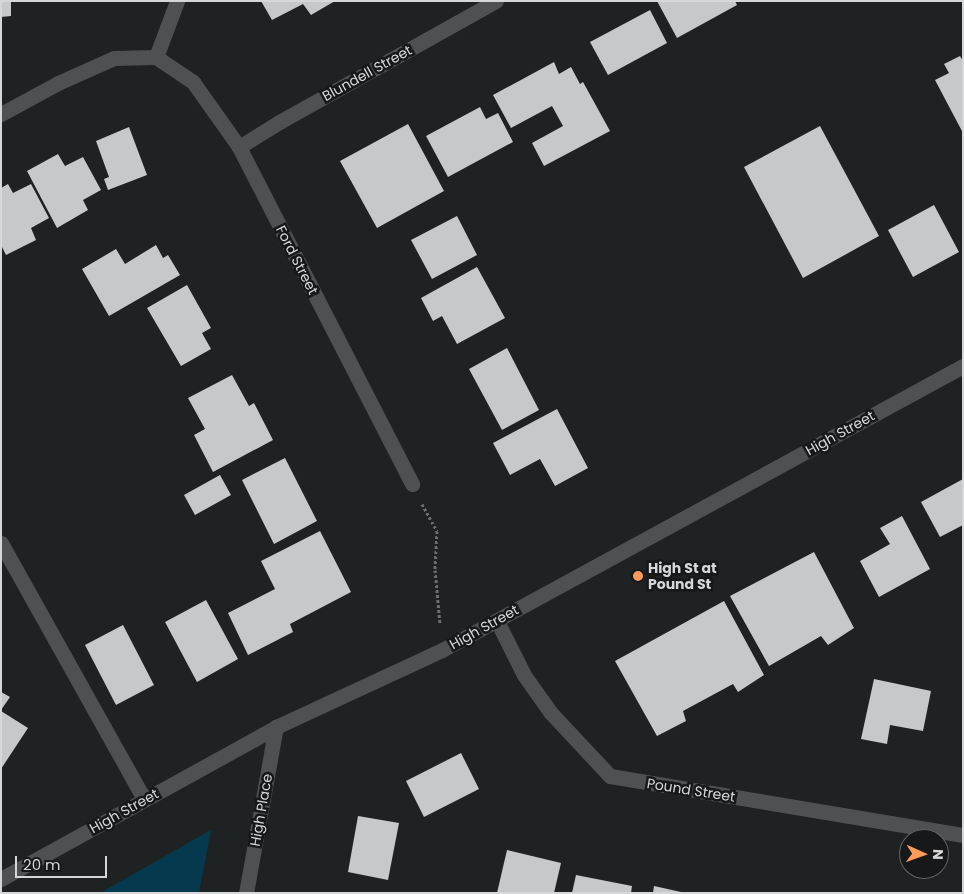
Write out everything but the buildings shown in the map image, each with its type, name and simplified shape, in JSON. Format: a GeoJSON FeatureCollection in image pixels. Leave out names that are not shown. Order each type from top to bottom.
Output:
{"type":"FeatureCollection","features":[{"type":"Feature","properties":{"kind":"street"},"geometry":{"type":"LineString","coordinates":[[1,114],[58,83],[114,58],[156,57],[177,1]]}},
{"type":"Feature","properties":{"kind":"street","name":"Blundell Street"},"geometry":{"type":"LineString","coordinates":[[239,147],[281,121],[496,1]]}},
{"type":"Feature","properties":{"kind":"street","name":"Ford Street"},"geometry":{"type":"LineString","coordinates":[[156,57],[192,82],[239,147],[412,484]]}},
{"type":"Feature","properties":{"kind":"street","name":"High Street"},"geometry":{"type":"LineString","coordinates":[[1,879],[276,727],[442,650],[497,621],[963,366]]}},
{"type":"Feature","properties":{"kind":"street"},"geometry":{"type":"LineString","coordinates":[[1,543],[144,799]]}},
{"type":"Feature","properties":{"kind":"street","name":"Pound Street"},"geometry":{"type":"LineString","coordinates":[[497,621],[524,675],[550,713],[610,776],[963,834]]}},
{"type":"Feature","properties":{"kind":"street","name":"High Place"},"geometry":{"type":"LineString","coordinates":[[246,893],[276,727]]}},
{"type":"Feature","properties":{"kind":"path"},"geometry":{"type":"LineString","coordinates":[[412,484],[437,531],[435,570],[442,650]]}},
{"type":"Feature","properties":{"kind":"shaded area"},"geometry":{"type":"Polygon","coordinates":[[[211,830],[199,893],[100,893],[211,830]]]}},
{"type":"Feature","properties":{"kind":"place","name":"High St at Pound St"},"geometry":{"type":"Point","coordinates":[638,576]}}]}
